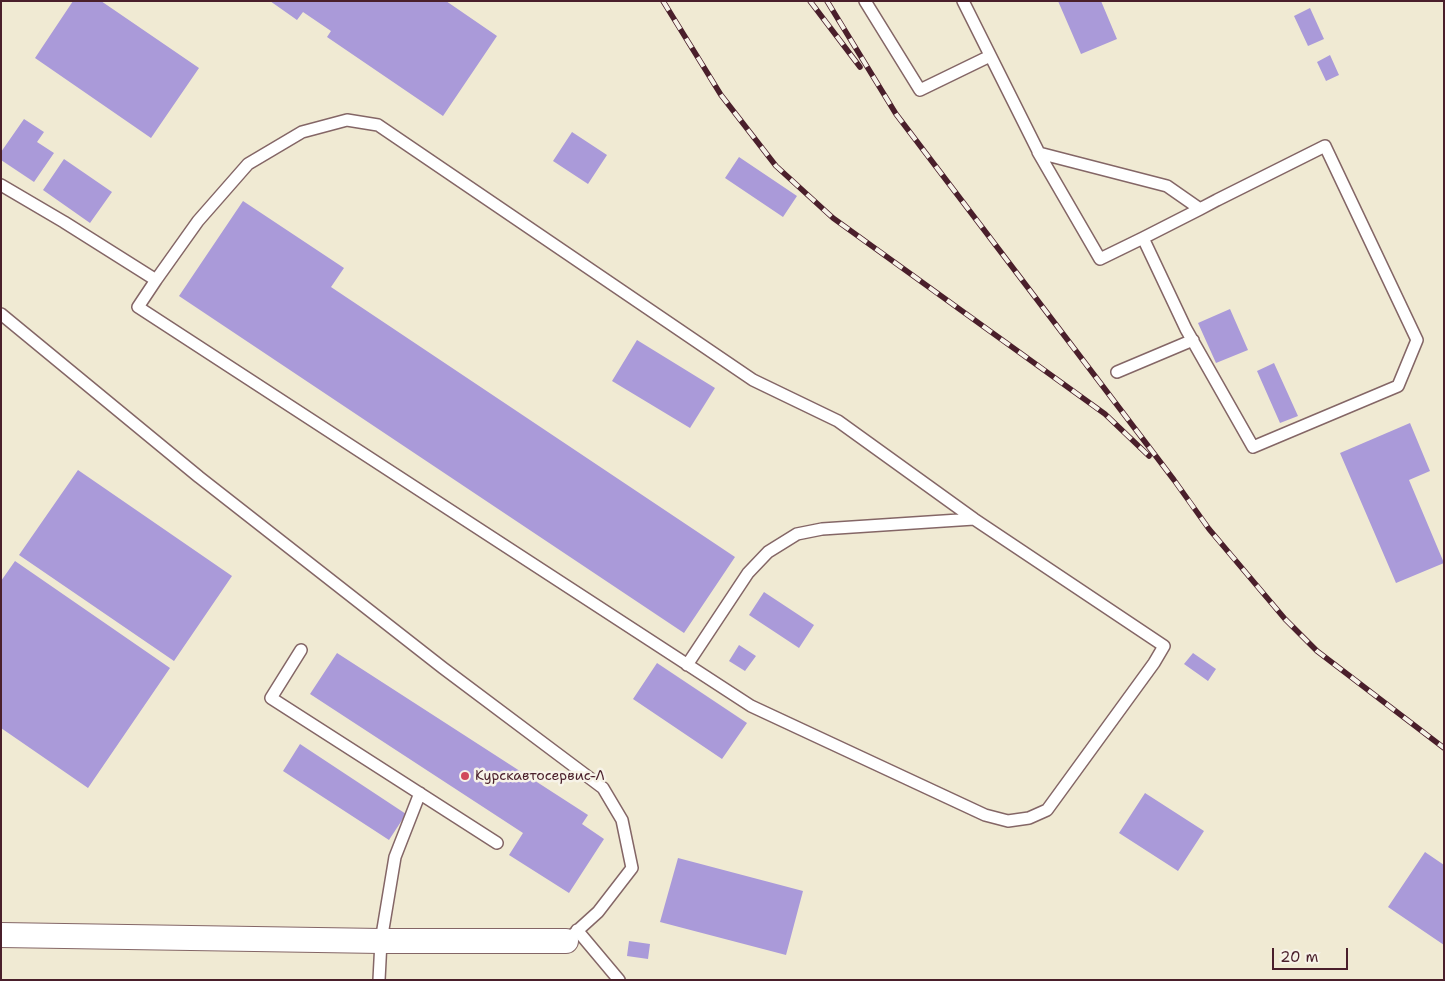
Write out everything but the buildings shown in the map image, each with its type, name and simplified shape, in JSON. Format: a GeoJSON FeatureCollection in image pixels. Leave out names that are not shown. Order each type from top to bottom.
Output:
{"type":"FeatureCollection","features":[{"type":"Feature","properties":{"kind":"street"},"geometry":{"type":"LineString","coordinates":[[1,935],[381,941],[571,935]]}},
{"type":"Feature","properties":{"kind":"lane"},"geometry":{"type":"LineString","coordinates":[[865,1],[920,90],[990,56]]}},
{"type":"Feature","properties":{"kind":"lane"},"geometry":{"type":"LineString","coordinates":[[963,1],[1038,152],[1100,259],[1325,146],[1417,340],[1398,386],[1253,447],[1193,340],[1142,238]]}},
{"type":"Feature","properties":{"kind":"lane"},"geometry":{"type":"LineString","coordinates":[[347,120],[378,125],[753,380],[838,421],[974,519],[1164,646],[1154,663],[1047,810],[1029,818],[1008,821],[985,815],[751,706],[138,307],[198,221],[248,164],[302,132],[347,120]]}},
{"type":"Feature","properties":{"kind":"lane"},"geometry":{"type":"LineString","coordinates":[[1038,152],[1167,186],[1200,209]]}},
{"type":"Feature","properties":{"kind":"lane"},"geometry":{"type":"LineString","coordinates":[[1,185],[156,280]]}},
{"type":"Feature","properties":{"kind":"lane"},"geometry":{"type":"LineString","coordinates":[[1,314],[200,476],[443,668],[603,788],[622,820],[632,868],[598,912],[571,935],[619,980]]}},
{"type":"Feature","properties":{"kind":"lane"},"geometry":{"type":"LineString","coordinates":[[1117,372],[1193,340]]}},
{"type":"Feature","properties":{"kind":"lane"},"geometry":{"type":"LineString","coordinates":[[687,665],[748,573],[768,552],[796,534],[822,529],[974,519]]}},
{"type":"Feature","properties":{"kind":"lane"},"geometry":{"type":"LineString","coordinates":[[301,650],[271,698],[497,843]]}},
{"type":"Feature","properties":{"kind":"lane"},"geometry":{"type":"LineString","coordinates":[[379,980],[381,941],[396,857],[420,793]]}},
{"type":"Feature","properties":{"kind":"railway"},"geometry":{"type":"LineString","coordinates":[[663,1],[721,95],[776,166],[833,218],[1105,414],[1149,456]]}},
{"type":"Feature","properties":{"kind":"railway"},"geometry":{"type":"LineString","coordinates":[[810,1],[860,67]]}},
{"type":"Feature","properties":{"kind":"railway"},"geometry":{"type":"LineString","coordinates":[[827,1],[896,114],[1174,480],[1209,529],[1285,619],[1317,651],[1444,748]]}},
{"type":"Feature","properties":{"kind":"place","name":"Курскавтосервис-Л"},"geometry":{"type":"Point","coordinates":[465,776]}}]}
